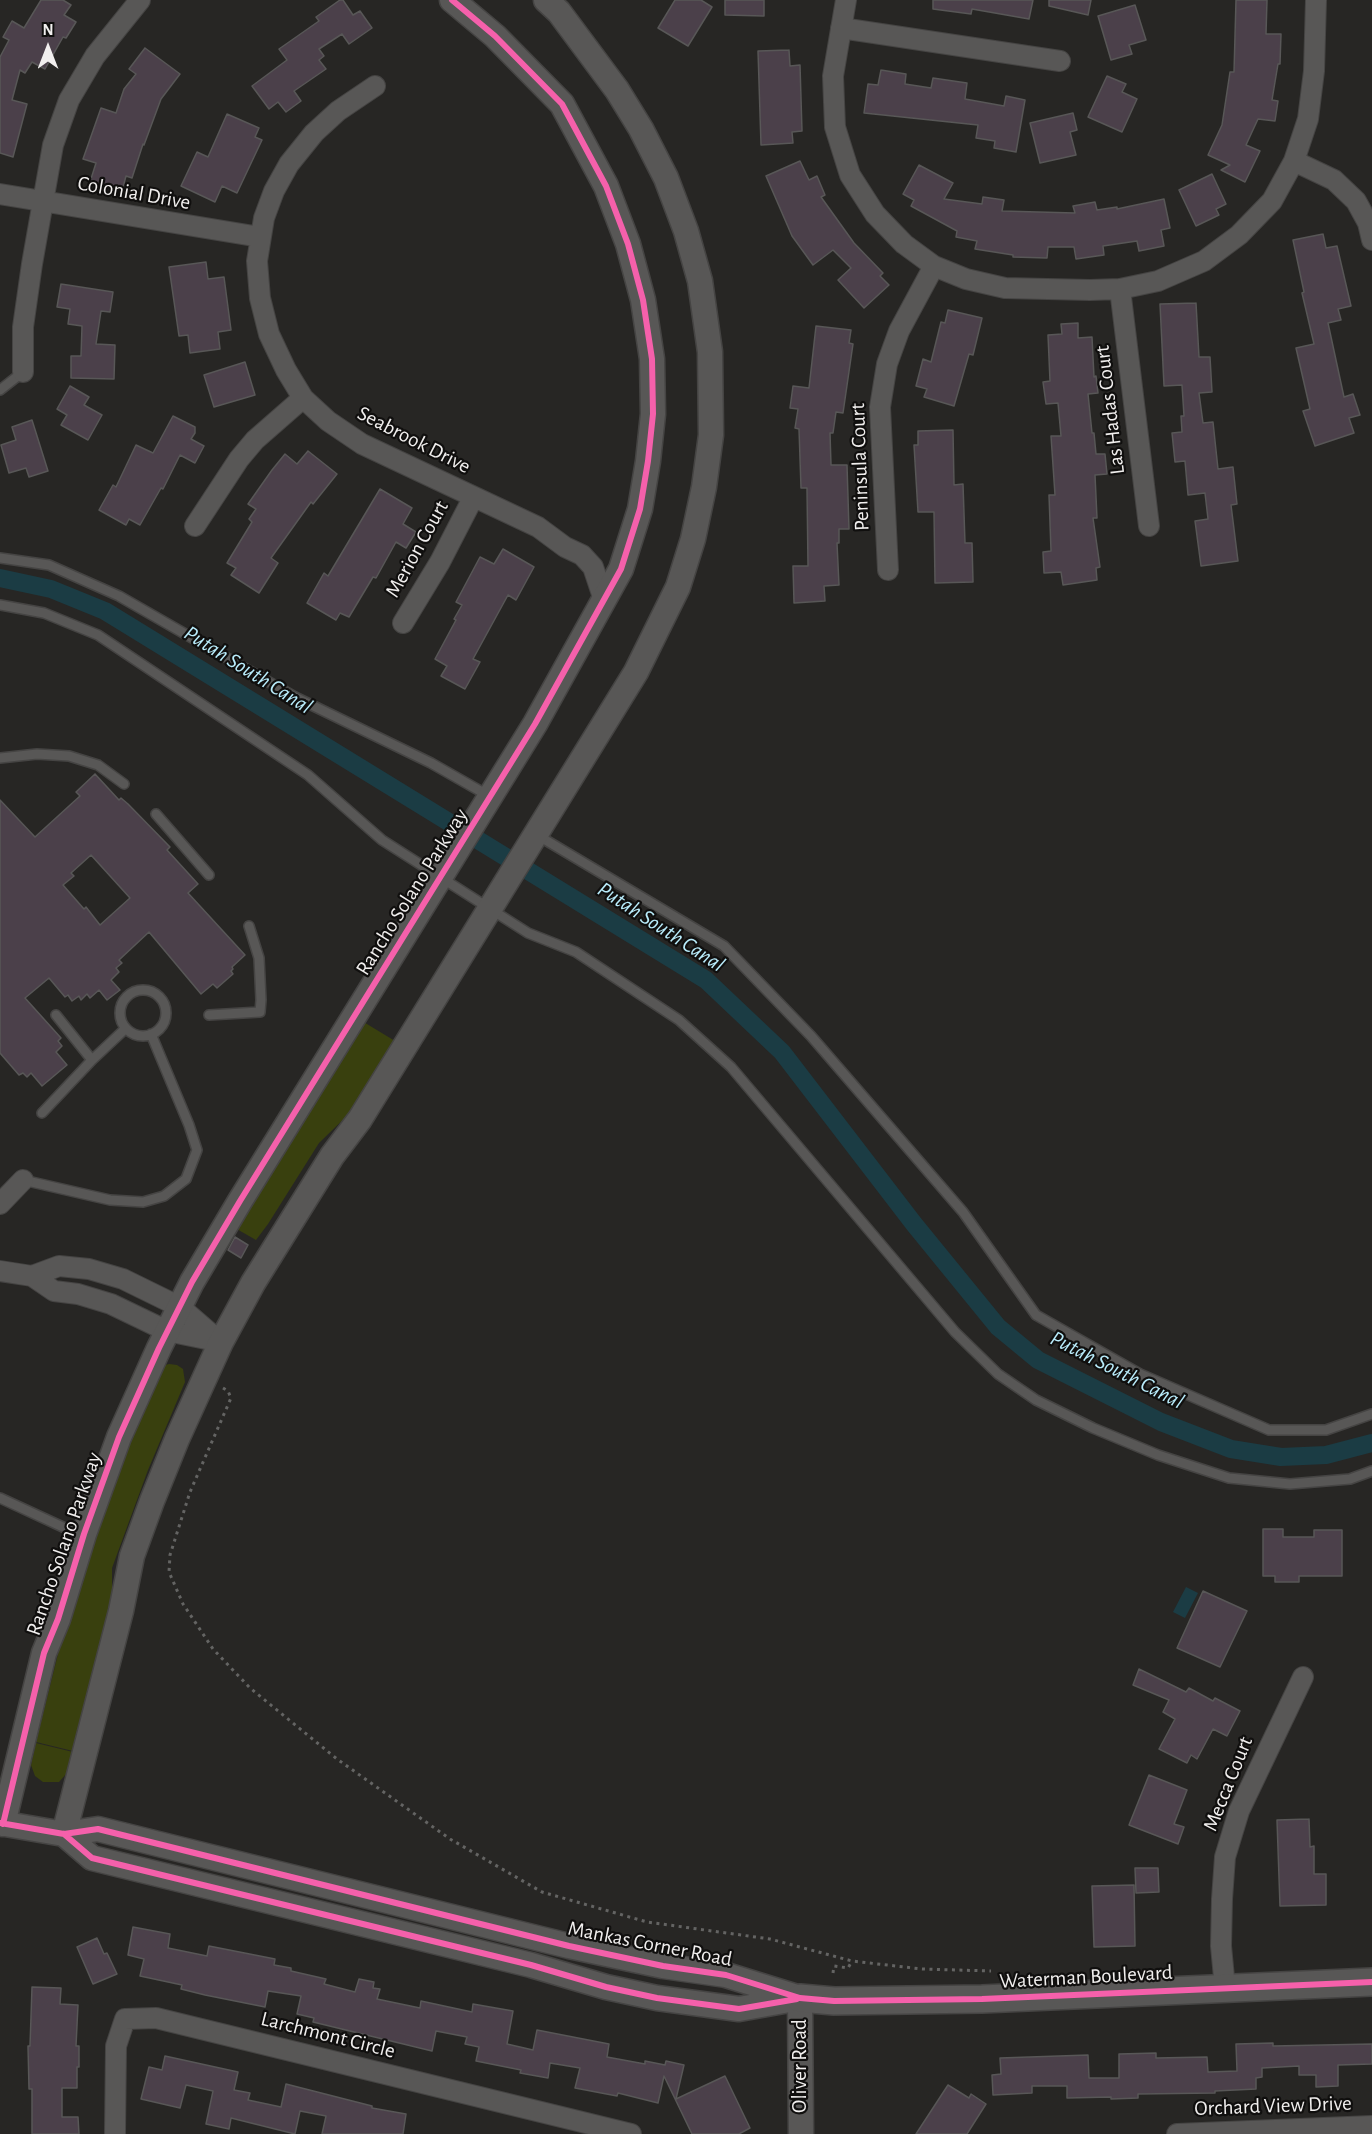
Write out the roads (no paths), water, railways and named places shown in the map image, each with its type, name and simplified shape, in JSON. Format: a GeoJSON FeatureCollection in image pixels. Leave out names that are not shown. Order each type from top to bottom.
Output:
{"type":"FeatureCollection","features":[{"type":"Feature","properties":{"kind":"main road","name":"Waterman Boulevard"},"geometry":{"type":"LineString","coordinates":[[800,1998],[834,2001],[982,1998],[1372,1982]]}},
{"type":"Feature","properties":{"kind":"street"},"geometry":{"type":"LineString","coordinates":[[22,372],[23,327],[53,145],[69,100],[95,56],[140,0]]}},
{"type":"Feature","properties":{"kind":"street","name":"Rancho Solano Parkway"},"geometry":{"type":"LineString","coordinates":[[1,1826],[44,1653],[58,1619],[84,1534],[120,1437],[167,1331],[246,1191],[535,724],[621,569],[640,509],[653,414],[652,359],[644,300],[628,244],[606,186],[562,104],[495,36],[452,0]]}},
{"type":"Feature","properties":{"kind":"street"},"geometry":{"type":"LineString","coordinates":[[546,0],[559,12],[617,90],[641,129],[666,178],[686,231],[700,281],[708,334],[712,393],[711,435],[704,487],[693,539],[678,587],[659,630],[636,672],[360,1119],[332,1156],[253,1283],[220,1342],[177,1439],[132,1556],[121,1611],[64,1834],[92,1858],[531,1965],[606,1987],[657,1998],[739,2009],[800,1998]]}},
{"type":"Feature","properties":{"kind":"street"},"geometry":{"type":"LineString","coordinates":[[846,0],[833,76],[835,127],[850,175],[875,214],[904,244],[934,266],[966,279],[1005,288],[1120,289],[1168,277],[1204,261],[1231,242],[1272,201],[1294,160],[1308,119],[1314,71],[1316,0]]}},
{"type":"Feature","properties":{"kind":"street"},"geometry":{"type":"LineString","coordinates":[[842,28],[1060,61]]}},
{"type":"Feature","properties":{"kind":"street","name":"Seabrook Drive"},"geometry":{"type":"LineString","coordinates":[[375,86],[338,111],[314,133],[289,164],[274,191],[264,218],[257,261],[260,298],[269,334],[286,370],[303,398],[328,421],[362,444],[538,527],[565,547],[582,555],[593,567],[604,600]]}},
{"type":"Feature","properties":{"kind":"street"},"geometry":{"type":"LineString","coordinates":[[1294,160],[1334,180],[1356,201],[1368,223],[1372,240]]}},
{"type":"Feature","properties":{"kind":"street","name":"Colonial Drive"},"geometry":{"type":"LineString","coordinates":[[0,194],[260,237]]}},
{"type":"Feature","properties":{"kind":"street","name":"Peninsula Court"},"geometry":{"type":"LineString","coordinates":[[888,570],[880,407],[887,364],[899,331],[934,266]]}},
{"type":"Feature","properties":{"kind":"street","name":"Las Hadas Court"},"geometry":{"type":"LineString","coordinates":[[1120,289],[1149,526]]}},
{"type":"Feature","properties":{"kind":"street"},"geometry":{"type":"LineString","coordinates":[[195,526],[239,459],[255,440],[303,398]]}},
{"type":"Feature","properties":{"kind":"street","name":"Merion Court"},"geometry":{"type":"LineString","coordinates":[[403,624],[440,562],[473,498]]}},
{"type":"Feature","properties":{"kind":"street"},"geometry":{"type":"LineString","coordinates":[[0,1180],[23,1180]]}},
{"type":"Feature","properties":{"kind":"street"},"geometry":{"type":"LineString","coordinates":[[0,1204],[23,1180]]}},
{"type":"Feature","properties":{"kind":"street"},"geometry":{"type":"LineString","coordinates":[[1,1277],[32,1276],[59,1266],[89,1269],[123,1279],[180,1307],[220,1342]]}},
{"type":"Feature","properties":{"kind":"street"},"geometry":{"type":"LineString","coordinates":[[32,1276],[54,1291],[78,1294],[111,1304],[167,1331],[220,1342]]}},
{"type":"Feature","properties":{"kind":"street","name":"Mecca Court"},"geometry":{"type":"LineString","coordinates":[[1224,1988],[1221,1923],[1225,1857],[1239,1811],[1303,1677]]}},
{"type":"Feature","properties":{"kind":"street","name":"Mankas Corner Road"},"geometry":{"type":"LineString","coordinates":[[1,1826],[64,1834],[98,1829],[569,1946],[663,1966],[726,1975],[800,1998]]}},
{"type":"Feature","properties":{"kind":"street","name":"Oliver Road"},"geometry":{"type":"LineString","coordinates":[[800,1998],[801,2134]]}},
{"type":"Feature","properties":{"kind":"street","name":"Larchmont Circle"},"geometry":{"type":"LineString","coordinates":[[115,2134],[116,2046],[125,2019],[156,2018],[631,2134]]}},
{"type":"Feature","properties":{"kind":"street","name":"Orchard View Drive"},"geometry":{"type":"LineString","coordinates":[[1177,2134],[1372,2126]]}},
{"type":"Feature","properties":{"kind":"lane"},"geometry":{"type":"LineString","coordinates":[[0,390],[22,372]]}},
{"type":"Feature","properties":{"kind":"lane"},"geometry":{"type":"LineString","coordinates":[[0,558],[49,565],[119,596],[295,697],[431,764],[485,805]]}},
{"type":"Feature","properties":{"kind":"lane"},"geometry":{"type":"LineString","coordinates":[[0,604],[44,613],[98,635],[308,775],[382,840],[444,869],[494,903],[528,933],[576,952],[679,1020],[731,1067],[955,1332],[998,1374],[1036,1400],[1093,1428],[1158,1455],[1229,1478],[1290,1484],[1350,1479],[1372,1471]]}},
{"type":"Feature","properties":{"kind":"lane"},"geometry":{"type":"LineString","coordinates":[[0,758],[37,754],[69,756],[98,765],[124,784]]}},
{"type":"Feature","properties":{"kind":"lane"},"geometry":{"type":"LineString","coordinates":[[156,814],[209,875]]}},
{"type":"Feature","properties":{"kind":"lane"},"geometry":{"type":"LineString","coordinates":[[535,837],[724,946],[811,1036],[963,1212],[1036,1316],[1140,1374],[1269,1430],[1326,1430],[1372,1414]]}},
{"type":"Feature","properties":{"kind":"lane"},"geometry":{"type":"LineString","coordinates":[[209,1015],[260,1012],[259,958],[249,926]]}},
{"type":"Feature","properties":{"kind":"lane"},"geometry":{"type":"LineString","coordinates":[[136,990],[152,991],[163,1001],[166,1017],[158,1030],[152,1034],[138,1036],[125,1029],[119,1015],[123,1000],[136,990]]}},
{"type":"Feature","properties":{"kind":"lane"},"geometry":{"type":"LineString","coordinates":[[56,1015],[92,1060]]}},
{"type":"Feature","properties":{"kind":"lane"},"geometry":{"type":"LineString","coordinates":[[42,1113],[125,1029]]}},
{"type":"Feature","properties":{"kind":"lane"},"geometry":{"type":"LineString","coordinates":[[23,1180],[110,1200],[143,1202],[164,1196],[186,1179],[196,1150],[189,1125],[152,1034]]}},
{"type":"Feature","properties":{"kind":"lane"},"geometry":{"type":"LineString","coordinates":[[0,1497],[65,1528],[84,1534]]}},
{"type":"Feature","properties":{"kind":"water"},"geometry":{"type":"Polygon","coordinates":[[[1186,1587],[1198,1593],[1185,1618],[1173,1612],[1186,1587]]]}},
{"type":"Feature","properties":{"kind":"waterway","name":"Putah South Canal"},"geometry":{"type":"LineString","coordinates":[[0,578],[51,589],[105,611],[706,980],[782,1052],[914,1224],[998,1327],[1038,1360],[1161,1422],[1231,1449],[1281,1457],[1326,1455],[1372,1443]]}}]}
